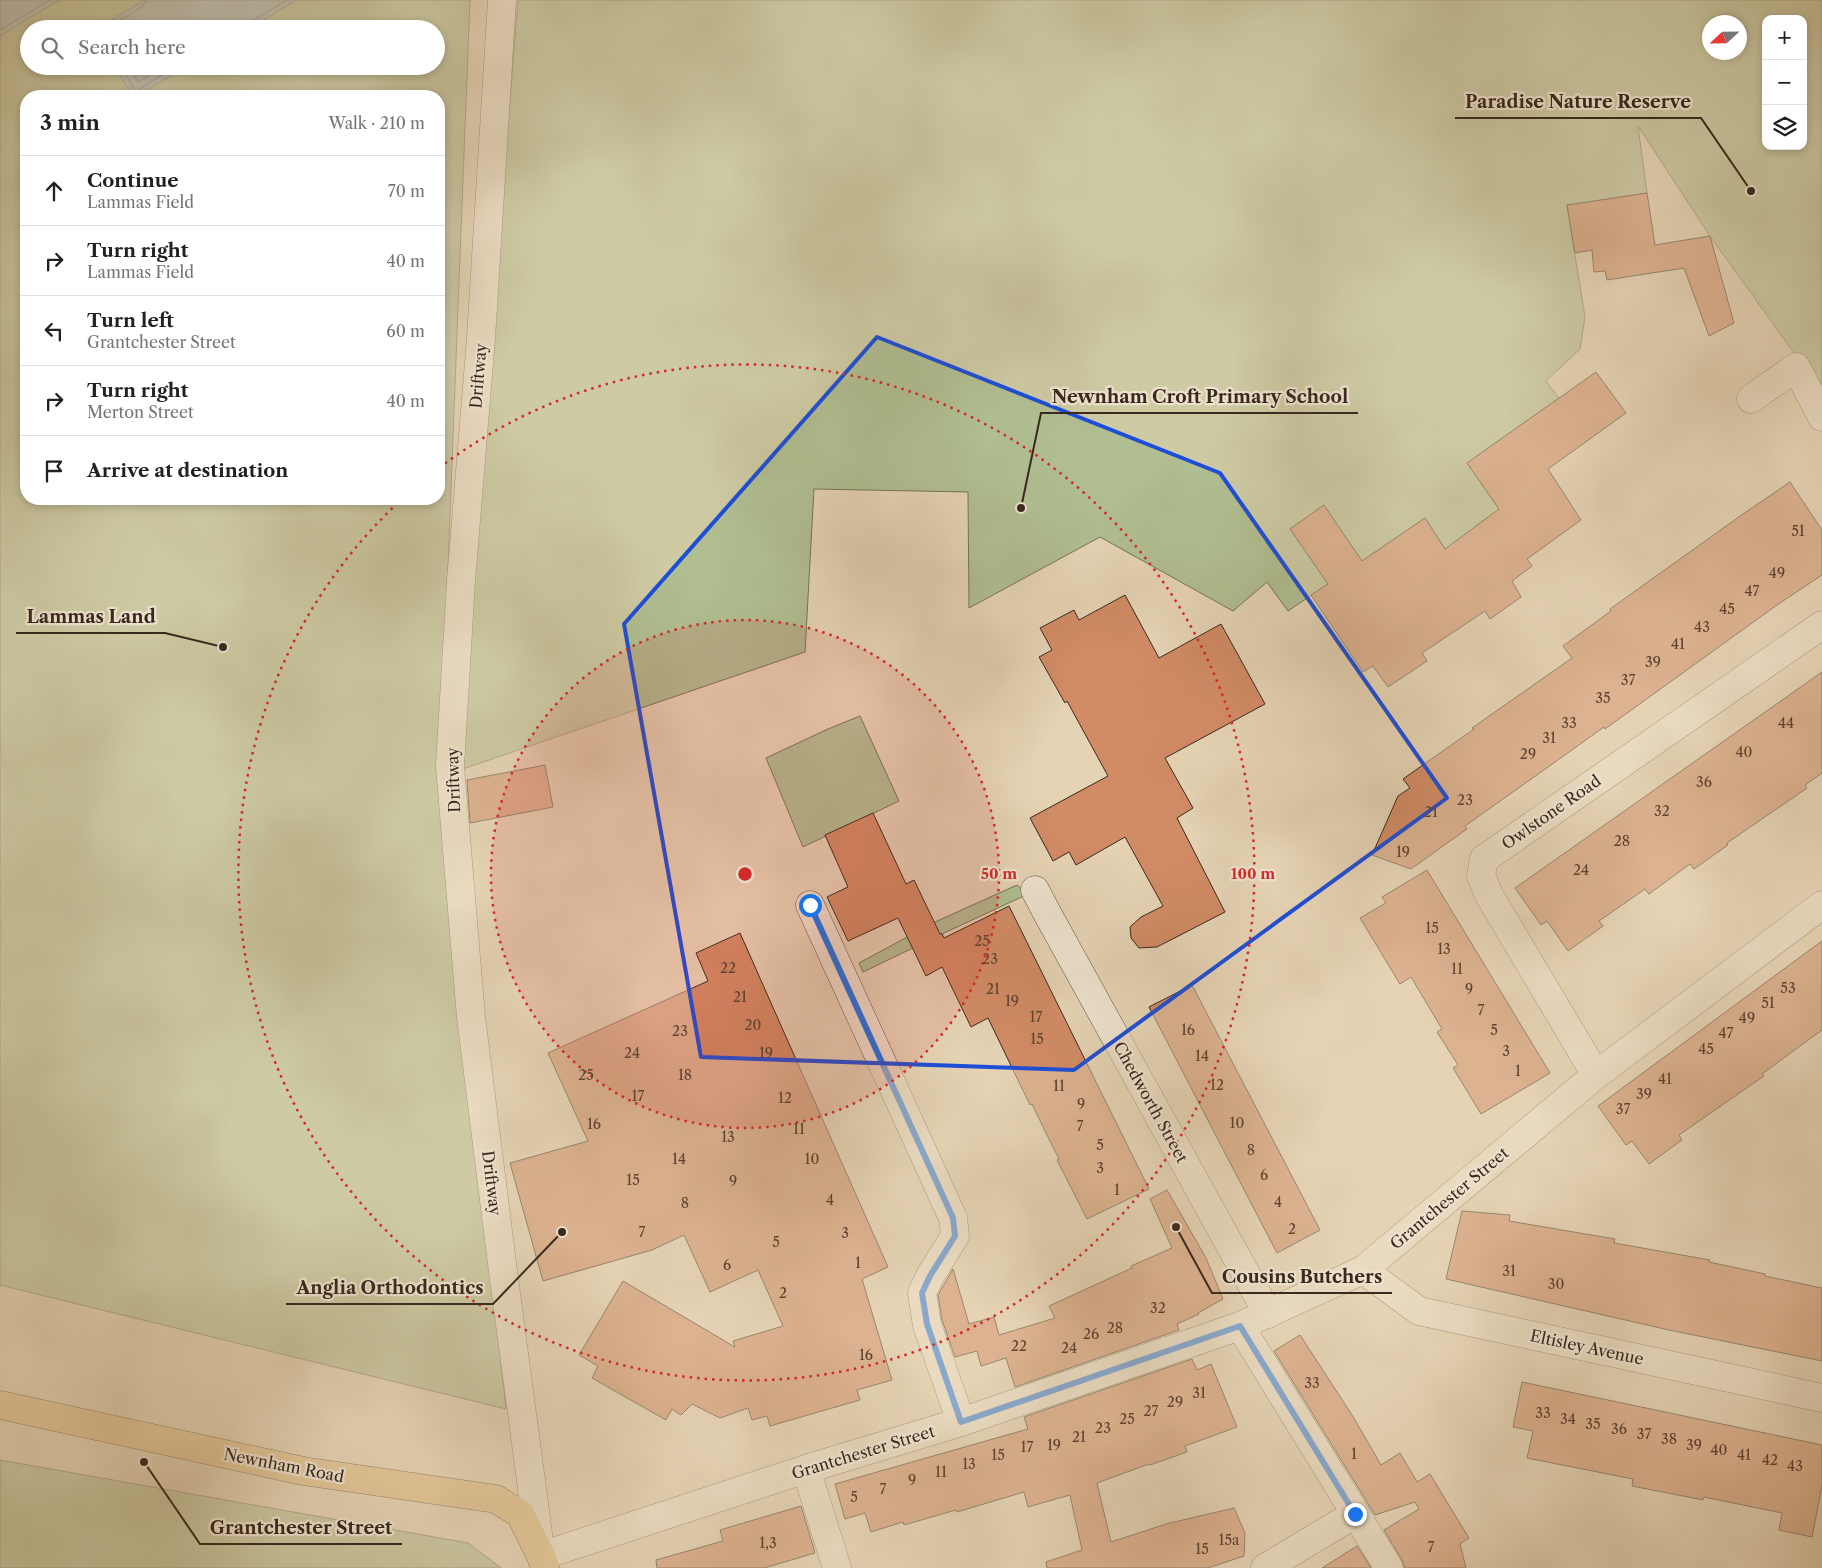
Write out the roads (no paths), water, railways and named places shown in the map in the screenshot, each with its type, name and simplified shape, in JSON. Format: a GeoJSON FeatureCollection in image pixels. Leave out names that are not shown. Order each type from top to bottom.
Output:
{"type":"FeatureCollection","features":[{"type":"Feature","properties":{"kind":"main road","name":"Newnham Road"},"geometry":{"type":"LineString","coordinates":[[0,1404],[303,1471],[496,1499],[520,1514],[543,1562]]}},
{"type":"Feature","properties":{"kind":"street","name":"Driftway"},"geometry":{"type":"LineString","coordinates":[[502,0],[481,338],[461,581],[450,766],[472,1026],[502,1271],[543,1562]]}},
{"type":"Feature","properties":{"kind":"street"},"geometry":{"type":"LineString","coordinates":[[1751,400],[1796,367],[1822,418]]}},
{"type":"Feature","properties":{"kind":"street","name":"Owlstone Road"},"geometry":{"type":"LineString","coordinates":[[1596,1075],[1489,895],[1481,876],[1484,859],[1822,625]]}},
{"type":"Feature","properties":{"kind":"street","name":"Chedworth Street"},"geometry":{"type":"LineString","coordinates":[[1036,890],[1268,1314]]}},
{"type":"Feature","properties":{"kind":"street"},"geometry":{"type":"LineString","coordinates":[[810,905],[953,1218],[955,1236],[930,1276],[922,1293],[927,1324],[961,1422]]}},
{"type":"Feature","properties":{"kind":"street","name":"Grantchester Street"},"geometry":{"type":"LineString","coordinates":[[543,1562],[806,1469],[961,1422],[1240,1326],[1363,1270],[1596,1075],[1822,905]]}},
{"type":"Feature","properties":{"kind":"street","name":"Eltisley Avenue"},"geometry":{"type":"LineString","coordinates":[[1363,1270],[1419,1311],[1822,1398]]}},
{"type":"Feature","properties":{"kind":"street"},"geometry":{"type":"LineString","coordinates":[[1240,1326],[1389,1568]]}},
{"type":"Feature","properties":{"kind":"street"},"geometry":{"type":"LineString","coordinates":[[806,1469],[837,1568]]}},
{"type":"Feature","properties":{"kind":"street"},"geometry":{"type":"LineString","coordinates":[[1265,1568],[1355,1514]]}},
{"type":"Feature","properties":{"kind":"water"},"geometry":{"type":"Polygon","coordinates":[[[0,0],[59,0],[26,20],[20,20],[20,24],[0,36],[0,0]]]}},
{"type":"Feature","properties":{"kind":"water"},"geometry":{"type":"Polygon","coordinates":[[[144,0],[296,0],[264,20],[112,20],[144,0]]]}},
{"type":"Feature","properties":{"kind":"water"},"geometry":{"type":"Polygon","coordinates":[[[119,75],[172,75],[148,90],[128,90],[119,75]]]}},
{"type":"Feature","properties":{"kind":"place","name":"Paradise Nature Reserve"},"geometry":{"type":"Point","coordinates":[1751,191]}},
{"type":"Feature","properties":{"kind":"place","name":"Newnham Croft Primary School"},"geometry":{"type":"Point","coordinates":[1021,508]}},
{"type":"Feature","properties":{"kind":"place","name":"Lammas Land"},"geometry":{"type":"Point","coordinates":[223,647]}},
{"type":"Feature","properties":{"kind":"place","name":"Cousins Butchers"},"geometry":{"type":"Point","coordinates":[1176,1227]}},
{"type":"Feature","properties":{"kind":"place","name":"Anglia Orthodontics"},"geometry":{"type":"Point","coordinates":[562,1232]}},
{"type":"Feature","properties":{"kind":"place","name":"Grantchester Street"},"geometry":{"type":"Point","coordinates":[144,1462]}}]}
